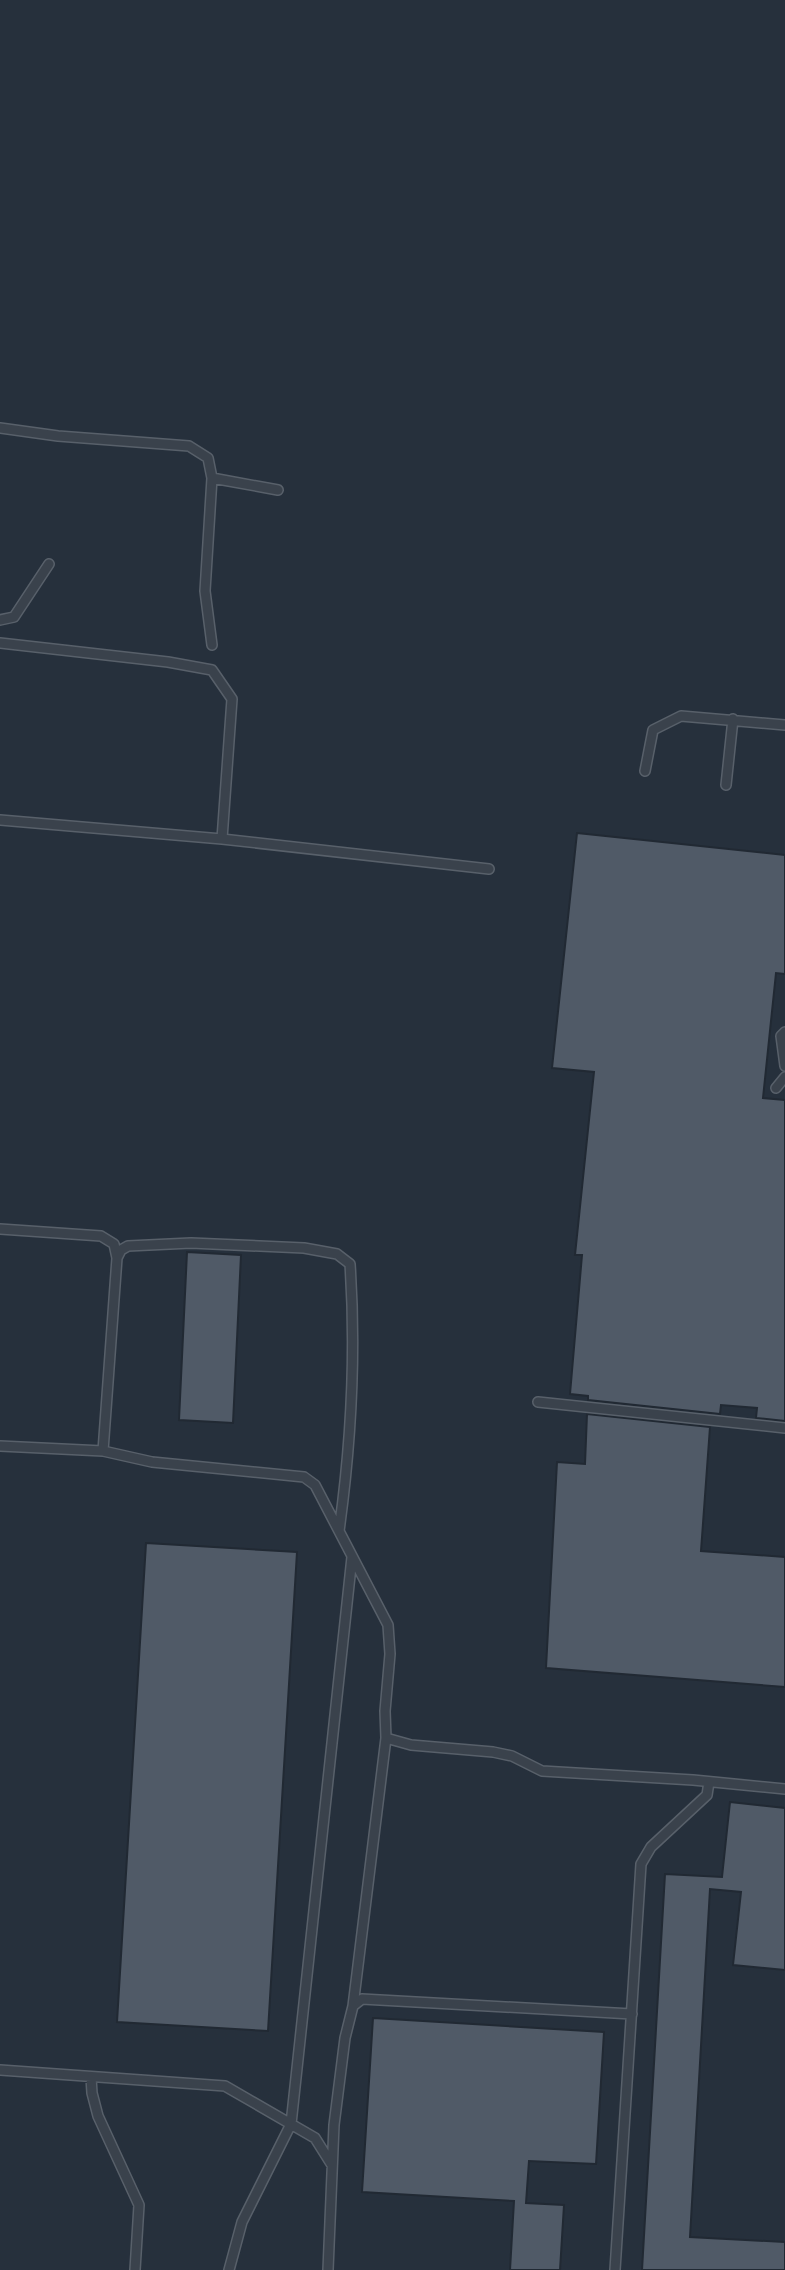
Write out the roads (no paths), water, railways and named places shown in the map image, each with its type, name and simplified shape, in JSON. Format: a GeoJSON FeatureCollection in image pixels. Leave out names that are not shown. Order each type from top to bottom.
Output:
{"type":"FeatureCollection","features":[{"type":"Feature","properties":{"kind":"lane"},"geometry":{"type":"LineString","coordinates":[[0,428],[58,436],[189,446],[208,458],[212,478],[205,591],[212,645]]}},
{"type":"Feature","properties":{"kind":"lane"},"geometry":{"type":"LineString","coordinates":[[212,478],[278,490]]}},
{"type":"Feature","properties":{"kind":"lane"},"geometry":{"type":"LineString","coordinates":[[0,620],[14,617],[49,564]]}},
{"type":"Feature","properties":{"kind":"lane"},"geometry":{"type":"LineString","coordinates":[[0,643],[168,662],[212,670],[232,699],[222,839]]}},
{"type":"Feature","properties":{"kind":"lane"},"geometry":{"type":"LineString","coordinates":[[645,771],[653,730],[681,716],[785,725]]}},
{"type":"Feature","properties":{"kind":"lane"},"geometry":{"type":"LineString","coordinates":[[726,785],[733,719]]}},
{"type":"Feature","properties":{"kind":"lane"},"geometry":{"type":"LineString","coordinates":[[0,820],[222,839],[489,869]]}},
{"type":"Feature","properties":{"kind":"lane"},"geometry":{"type":"LineString","coordinates":[[785,1032],[781,1036],[785,1066]]}},
{"type":"Feature","properties":{"kind":"lane"},"geometry":{"type":"LineString","coordinates":[[776,1088],[785,1077]]}},
{"type":"Feature","properties":{"kind":"lane"},"geometry":{"type":"LineString","coordinates":[[0,1229],[101,1236],[114,1244],[117,1258],[103,1451]]}},
{"type":"Feature","properties":{"kind":"lane"},"geometry":{"type":"LineString","coordinates":[[117,1258],[121,1250],[128,1246],[191,1243],[304,1248],[337,1254],[350,1264],[353,1301],[351,1367],[346,1477],[339,1531]]}},
{"type":"Feature","properties":{"kind":"lane"},"geometry":{"type":"LineString","coordinates":[[538,1402],[785,1428]]}},
{"type":"Feature","properties":{"kind":"lane"},"geometry":{"type":"LineString","coordinates":[[0,1446],[103,1451],[152,1462],[304,1477],[315,1485],[388,1625],[390,1654],[385,1711],[386,1738],[353,2006],[345,2038],[334,2125],[328,2270]]}},
{"type":"Feature","properties":{"kind":"lane"},"geometry":{"type":"LineString","coordinates":[[229,2270],[242,2222],[291,2124],[352,1557]]}},
{"type":"Feature","properties":{"kind":"lane"},"geometry":{"type":"LineString","coordinates":[[386,1738],[411,1745],[512,1756],[542,1772],[785,1789]]}},
{"type":"Feature","properties":{"kind":"lane"},"geometry":{"type":"LineString","coordinates":[[615,2270],[641,1864],[651,1847],[707,1796],[709,1782]]}},
{"type":"Feature","properties":{"kind":"lane"},"geometry":{"type":"LineString","coordinates":[[353,2006],[362,1999],[632,2014]]}},
{"type":"Feature","properties":{"kind":"lane"},"geometry":{"type":"LineString","coordinates":[[0,2070],[225,2086],[315,2138],[333,2166]]}},
{"type":"Feature","properties":{"kind":"lane"},"geometry":{"type":"LineString","coordinates":[[91,2077],[98,2116],[123,2165],[139,2205],[135,2270]]}}]}
